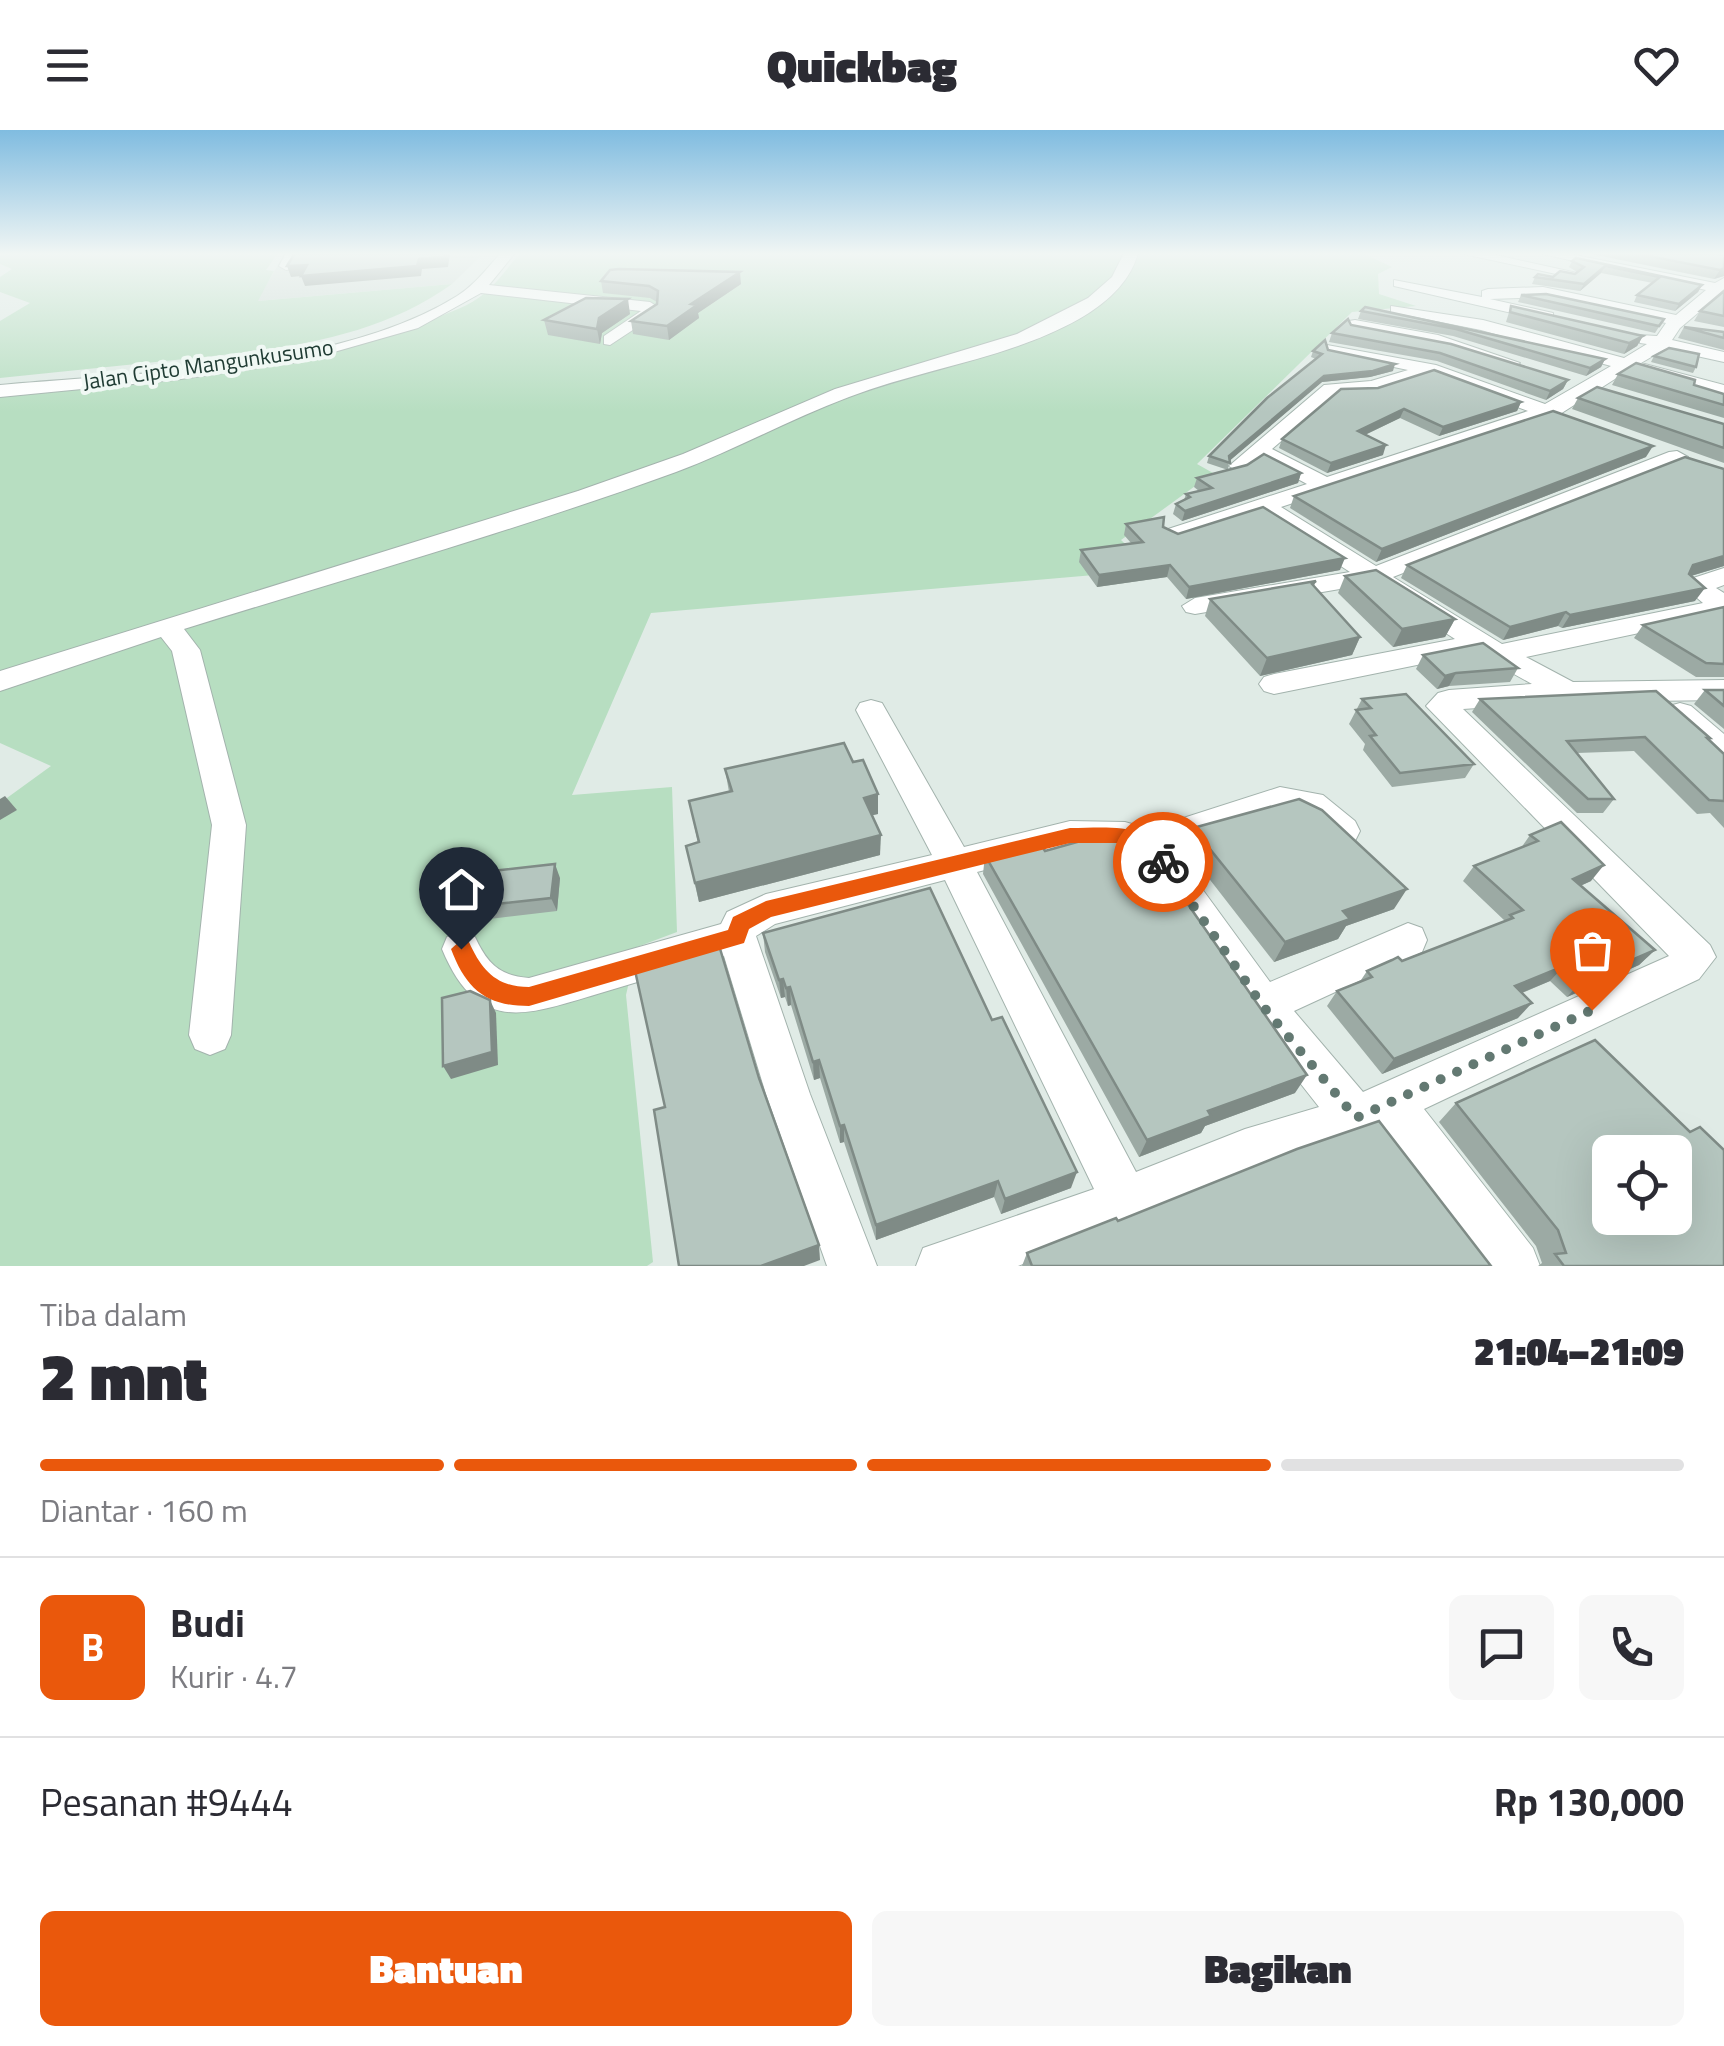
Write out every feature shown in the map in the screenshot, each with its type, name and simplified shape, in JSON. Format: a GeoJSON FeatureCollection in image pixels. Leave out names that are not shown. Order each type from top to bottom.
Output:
{"type":"FeatureCollection","features":[{"type":"Feature","properties":{"kind":"street","name":"Jalan Cipto Mangunkusumo"},"geometry":{"type":"LineString","coordinates":[[0,381],[234,356],[332,340],[406,317],[427,306]]}},
{"type":"Feature","properties":{"kind":"street","name":"Jalan Cipto Mangunkusumo"},"geometry":{"type":"LineString","coordinates":[[0,391],[229,366],[344,346],[427,317],[446,306]]}},
{"type":"Feature","properties":{"kind":"street"},"geometry":{"type":"LineString","coordinates":[[610,340],[649,314],[650,306]]}},
{"type":"Feature","properties":{"kind":"street"},"geometry":{"type":"LineString","coordinates":[[0,680],[652,473],[719,448],[841,393],[1042,331],[1086,306]]}},
{"type":"Feature","properties":{"kind":"street"},"geometry":{"type":"LineString","coordinates":[[1470,322],[1478,306]]}},
{"type":"Feature","properties":{"kind":"street"},"geometry":{"type":"LineString","coordinates":[[1502,306],[1571,322]]}},
{"type":"Feature","properties":{"kind":"street"},"geometry":{"type":"LineString","coordinates":[[1591,306],[1676,329],[1724,357]]}},
{"type":"Feature","properties":{"kind":"street"},"geometry":{"type":"LineString","coordinates":[[1174,536],[1557,414],[1586,388],[1627,365],[1676,329],[1698,306]]}},
{"type":"Feature","properties":{"kind":"street"},"geometry":{"type":"LineString","coordinates":[[1397,309],[1470,322],[1724,391]]}},
{"type":"Feature","properties":{"kind":"street"},"geometry":{"type":"LineString","coordinates":[[1355,324],[1452,344],[1620,398]]}},
{"type":"Feature","properties":{"kind":"street"},"geometry":{"type":"LineString","coordinates":[[1626,334],[1676,329]]}},
{"type":"Feature","properties":{"kind":"street"},"geometry":{"type":"LineString","coordinates":[[1333,348],[1430,370],[1557,414]]}},
{"type":"Feature","properties":{"kind":"street"},"geometry":{"type":"LineString","coordinates":[[1325,485],[1264,459],[1331,389],[1373,387],[1430,370]]}},
{"type":"Feature","properties":{"kind":"street"},"geometry":{"type":"LineString","coordinates":[[1195,606],[1375,576],[1685,460],[1640,444]]}},
{"type":"Feature","properties":{"kind":"street"},"geometry":{"type":"LineString","coordinates":[[1262,505],[1490,648],[1568,692]]}},
{"type":"Feature","properties":{"kind":"street"},"geometry":{"type":"LineString","coordinates":[[1724,576],[1696,586],[1724,606]]}},
{"type":"Feature","properties":{"kind":"street"},"geometry":{"type":"LineString","coordinates":[[1274,684],[1724,606]]}},
{"type":"Feature","properties":{"kind":"street"},"geometry":{"type":"LineString","coordinates":[[169,628],[186,650],[229,825],[210,1036]]}},
{"type":"Feature","properties":{"kind":"street"},"geometry":{"type":"LineString","coordinates":[[942,1266],[1053,1230],[1246,1152],[1372,1110],[1685,967],[1696,957],[1441,706],[1449,700],[1568,692],[1724,690]]}},
{"type":"Feature","properties":{"kind":"street"},"geometry":{"type":"LineString","coordinates":[[1655,692],[1724,751]]}},
{"type":"Feature","properties":{"kind":"street"},"geometry":{"type":"LineString","coordinates":[[871,710],[955,864],[1124,1201]]}},
{"type":"Feature","properties":{"kind":"street"},"geometry":{"type":"LineString","coordinates":[[1149,844],[1280,800],[1296,800],[1324,811],[1364,852]]}},
{"type":"Feature","properties":{"kind":"street"},"geometry":{"type":"LineString","coordinates":[[852,1266],[788,1094],[737,936],[740,923],[766,910],[1070,835],[1125,836],[1149,844],[1262,1005],[1372,1110],[1515,1266]]}},
{"type":"Feature","properties":{"kind":"street"},"geometry":{"type":"LineString","coordinates":[[461,949],[467,964],[484,984],[503,996],[529,996],[737,936]]}},
{"type":"Feature","properties":{"kind":"street"},"geometry":{"type":"LineString","coordinates":[[1262,1005],[1408,940]]}},
{"type":"Feature","properties":{"kind":"green space"},"geometry":{"type":"Polygon","coordinates":[[[25,306],[417,306],[354,331],[283,347],[0,378],[0,321],[25,306]]]}},
{"type":"Feature","properties":{"kind":"green space"},"geometry":{"type":"Polygon","coordinates":[[[464,306],[1416,306],[1352,312],[1197,464],[1213,473],[1121,540],[1152,570],[651,613],[572,795],[672,787],[677,932],[637,947],[626,995],[653,1262],[647,1266],[0,1266],[0,803],[51,766],[0,743],[0,395],[274,363],[328,353],[464,306]]]}},
{"type":"Feature","properties":{"kind":"building"},"geometry":{"type":"Polygon","coordinates":[[[571,306],[617,306],[599,318],[597,329],[544,320],[571,306]]]}},
{"type":"Feature","properties":{"kind":"building"},"geometry":{"type":"Polygon","coordinates":[[[654,306],[696,306],[667,326],[631,321],[654,306]]]}},
{"type":"Feature","properties":{"kind":"building"},"geometry":{"type":"Polygon","coordinates":[[[1511,306],[1643,336],[1629,343],[1510,312],[1511,306]]]}},
{"type":"Feature","properties":{"kind":"building"},"geometry":{"type":"Polygon","coordinates":[[[1570,306],[1603,306],[1664,319],[1659,326],[1570,306]]]}},
{"type":"Feature","properties":{"kind":"building"},"geometry":{"type":"Polygon","coordinates":[[[1706,306],[1724,306],[1724,316],[1700,311],[1706,306]]]}},
{"type":"Feature","properties":{"kind":"building"},"geometry":{"type":"Polygon","coordinates":[[[1365,307],[1605,359],[1590,368],[1456,329],[1361,311],[1365,307]]]}},
{"type":"Feature","properties":{"kind":"building"},"geometry":{"type":"Polygon","coordinates":[[[1348,319],[1351,325],[1451,344],[1568,380],[1550,391],[1440,353],[1332,333],[1348,319]]]}},
{"type":"Feature","properties":{"kind":"building"},"geometry":{"type":"Polygon","coordinates":[[[1684,327],[1724,332],[1724,338],[1684,327]]]}},
{"type":"Feature","properties":{"kind":"building"},"geometry":{"type":"Polygon","coordinates":[[[1325,340],[1328,350],[1395,364],[1373,371],[1324,376],[1229,456],[1230,463],[1209,456],[1267,398],[1322,354],[1313,351],[1325,340]]]}},
{"type":"Feature","properties":{"kind":"building"},"geometry":{"type":"Polygon","coordinates":[[[1669,348],[1699,354],[1696,367],[1654,356],[1669,348]]]}},
{"type":"Feature","properties":{"kind":"building"},"geometry":{"type":"Polygon","coordinates":[[[1636,363],[1695,380],[1694,385],[1724,394],[1724,405],[1618,374],[1636,363]]]}},
{"type":"Feature","properties":{"kind":"building"},"geometry":{"type":"Polygon","coordinates":[[[1434,370],[1521,402],[1443,427],[1404,409],[1358,431],[1386,445],[1331,463],[1282,439],[1341,389],[1378,388],[1434,370]]]}},
{"type":"Feature","properties":{"kind":"building"},"geometry":{"type":"Polygon","coordinates":[[[1597,387],[1724,424],[1724,448],[1578,398],[1597,387]]]}},
{"type":"Feature","properties":{"kind":"building"},"geometry":{"type":"Polygon","coordinates":[[[1553,411],[1653,446],[1382,549],[1294,496],[1553,411]]]}},
{"type":"Feature","properties":{"kind":"building"},"geometry":{"type":"Polygon","coordinates":[[[1264,454],[1301,473],[1185,511],[1176,504],[1190,497],[1186,494],[1212,488],[1197,478],[1247,465],[1264,454]]]}},
{"type":"Feature","properties":{"kind":"building"},"geometry":{"type":"Polygon","coordinates":[[[1685,457],[1724,469],[1724,556],[1693,565],[1689,574],[1705,588],[1570,615],[1566,612],[1510,627],[1407,565],[1685,457]]]}},
{"type":"Feature","properties":{"kind":"building"},"geometry":{"type":"Polygon","coordinates":[[[1263,507],[1345,558],[1189,587],[1170,565],[1099,575],[1081,550],[1143,542],[1126,524],[1164,517],[1163,527],[1178,534],[1263,507]]]}},
{"type":"Feature","properties":{"kind":"building"},"geometry":{"type":"Polygon","coordinates":[[[1376,570],[1455,619],[1402,629],[1345,576],[1376,570]]]}},
{"type":"Feature","properties":{"kind":"building"},"geometry":{"type":"Polygon","coordinates":[[[1316,581],[1312,584],[1360,637],[1267,658],[1210,599],[1316,581]]]}},
{"type":"Feature","properties":{"kind":"building"},"geometry":{"type":"Polygon","coordinates":[[[1724,607],[1724,664],[1706,663],[1643,625],[1724,607]]]}},
{"type":"Feature","properties":{"kind":"building"},"geometry":{"type":"Polygon","coordinates":[[[1483,643],[1518,668],[1445,676],[1423,655],[1483,643]]]}},
{"type":"Feature","properties":{"kind":"building"},"geometry":{"type":"Polygon","coordinates":[[[1705,690],[1724,690],[1724,706],[1705,690]]]}},
{"type":"Feature","properties":{"kind":"building"},"geometry":{"type":"Polygon","coordinates":[[[1656,691],[1724,754],[1724,801],[1709,800],[1645,737],[1567,741],[1614,799],[1588,799],[1480,699],[1656,691]]]}},
{"type":"Feature","properties":{"kind":"building"},"geometry":{"type":"Polygon","coordinates":[[[1406,694],[1474,764],[1400,773],[1370,736],[1376,735],[1356,710],[1371,708],[1362,699],[1406,694]]]}},
{"type":"Feature","properties":{"kind":"building"},"geometry":{"type":"Polygon","coordinates":[[[844,743],[853,762],[863,760],[878,794],[864,798],[881,835],[695,883],[686,846],[699,842],[689,801],[732,791],[725,769],[844,743]]]}},
{"type":"Feature","properties":{"kind":"building"},"geometry":{"type":"Polygon","coordinates":[[[1299,799],[1322,810],[1407,889],[1343,911],[1350,919],[1285,942],[1193,828],[1299,799]]]}},
{"type":"Feature","properties":{"kind":"building"},"geometry":{"type":"Polygon","coordinates":[[[1561,822],[1604,865],[1573,879],[1655,950],[1581,982],[1564,966],[1515,986],[1532,1003],[1394,1059],[1337,991],[1372,977],[1367,971],[1398,957],[1402,961],[1513,918],[1510,915],[1523,910],[1474,866],[1538,841],[1530,835],[1561,822]]]}},
{"type":"Feature","properties":{"kind":"building"},"geometry":{"type":"Polygon","coordinates":[[[1102,835],[1141,837],[1307,1075],[1208,1111],[1211,1116],[1147,1140],[985,855],[1039,842],[1045,851],[1102,835]]]}},
{"type":"Feature","properties":{"kind":"building"},"geometry":{"type":"Polygon","coordinates":[[[555,864],[551,898],[441,910],[448,876],[555,864]]]}},
{"type":"Feature","properties":{"kind":"building"},"geometry":{"type":"Polygon","coordinates":[[[930,888],[992,1020],[1002,1017],[1077,1172],[1005,1199],[998,1181],[876,1225],[819,1060],[813,1062],[790,987],[779,980],[763,933],[930,888]]]}},
{"type":"Feature","properties":{"kind":"building"},"geometry":{"type":"Polygon","coordinates":[[[718,942],[759,1078],[819,1245],[761,1266],[679,1266],[654,1110],[665,1107],[634,966],[718,942]]]}},
{"type":"Feature","properties":{"kind":"building"},"geometry":{"type":"Polygon","coordinates":[[[470,991],[490,1000],[492,1052],[443,1066],[442,998],[470,991]]]}},
{"type":"Feature","properties":{"kind":"building"},"geometry":{"type":"Polygon","coordinates":[[[1595,1040],[1690,1132],[1700,1127],[1724,1150],[1724,1266],[1564,1266],[1555,1254],[1566,1253],[1558,1230],[1456,1103],[1595,1040]]]}},
{"type":"Feature","properties":{"kind":"building"},"geometry":{"type":"Polygon","coordinates":[[[1379,1121],[1491,1266],[1032,1266],[1027,1253],[1379,1121]]]}},
{"type":"Feature","properties":{"kind":"way so far"},"geometry":{"type":"LineString","coordinates":[[1163,862],[1262,1005],[1356,1118],[1592,1010]]}},
{"type":"Feature","properties":{"kind":"route"},"geometry":{"type":"LineString","coordinates":[[461,949],[467,964],[484,984],[503,996],[529,996],[737,936],[740,923],[766,910],[1070,835],[1125,836],[1149,844],[1163,862]]}}]}
